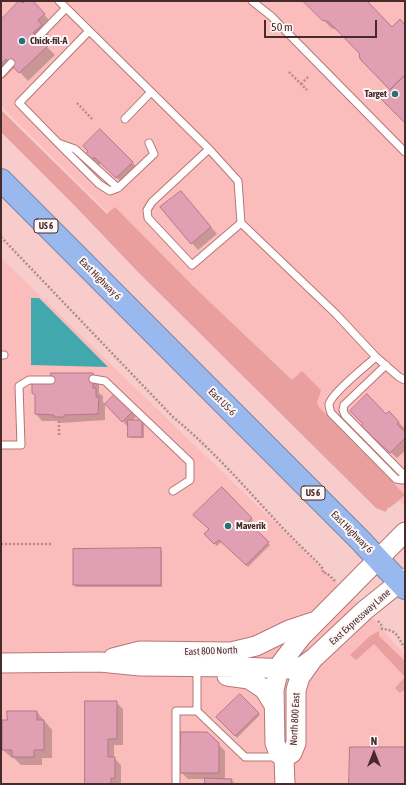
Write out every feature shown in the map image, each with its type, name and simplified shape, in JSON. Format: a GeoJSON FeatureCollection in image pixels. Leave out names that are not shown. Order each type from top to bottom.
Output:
{"type":"FeatureCollection","features":[{"type":"Feature","properties":{"kind":"highway","name":"East Highway 6"},"geometry":{"type":"LineString","coordinates":[[1,180],[198,378]]}},
{"type":"Feature","properties":{"kind":"highway","name":"East US-6"},"geometry":{"type":"LineString","coordinates":[[198,378],[246,426]]}},
{"type":"Feature","properties":{"kind":"highway","name":"East Highway 6"},"geometry":{"type":"LineString","coordinates":[[246,426],[403,583]]}},
{"type":"Feature","properties":{"kind":"street"},"geometry":{"type":"LineString","coordinates":[[317,620],[405,532]]}},
{"type":"Feature","properties":{"kind":"street","name":"East Expressway Lane"},"geometry":{"type":"LineString","coordinates":[[315,657],[365,610],[403,583]]}},
{"type":"Feature","properties":{"kind":"street","name":"East 800 North"},"geometry":{"type":"LineString","coordinates":[[100,662],[140,651],[231,652],[256,646],[289,630],[317,620]]}},
{"type":"Feature","properties":{"kind":"street","name":"North 800 East"},"geometry":{"type":"LineString","coordinates":[[285,784],[284,758],[279,754],[275,743],[274,690],[279,668],[294,644],[317,620]]}},
{"type":"Feature","properties":{"kind":"street"},"geometry":{"type":"LineString","coordinates":[[231,652],[254,658],[279,668],[296,690]]}},
{"type":"Feature","properties":{"kind":"street","name":"East 800 North"},"geometry":{"type":"LineString","coordinates":[[1,662],[100,662],[140,666],[290,669],[303,666],[315,657]]}},
{"type":"Feature","properties":{"kind":"street","name":"North 800 East"},"geometry":{"type":"LineString","coordinates":[[284,758],[292,753],[296,744],[296,690],[300,677],[315,657]]}},
{"type":"Feature","properties":{"kind":"street"},"geometry":{"type":"LineString","coordinates":[[197,666],[231,678],[249,679],[264,689],[274,705]]}},
{"type":"Feature","properties":{"kind":"lane"},"geometry":{"type":"LineString","coordinates":[[59,1],[209,149],[238,181],[241,223],[336,314],[376,357],[399,377],[405,380]]}},
{"type":"Feature","properties":{"kind":"lane"},"geometry":{"type":"LineString","coordinates":[[252,1],[271,16],[405,152]]}},
{"type":"Feature","properties":{"kind":"lane"},"geometry":{"type":"LineString","coordinates":[[38,37],[66,8]]}},
{"type":"Feature","properties":{"kind":"lane"},"geometry":{"type":"LineString","coordinates":[[89,31],[19,103],[99,184],[110,191],[118,188],[154,154],[149,143]]}},
{"type":"Feature","properties":{"kind":"lane"},"geometry":{"type":"LineString","coordinates":[[1,74],[11,64]]}},
{"type":"Feature","properties":{"kind":"lane"},"geometry":{"type":"LineString","coordinates":[[125,119],[151,92]]}},
{"type":"Feature","properties":{"kind":"lane"},"geometry":{"type":"LineString","coordinates":[[209,149],[152,202],[147,210],[148,218],[192,265],[241,223]]}},
{"type":"Feature","properties":{"kind":"lane"},"geometry":{"type":"LineString","coordinates":[[376,357],[332,398],[329,405],[331,413],[396,479],[402,480],[405,478],[342,410],[344,405],[386,365]]}},
{"type":"Feature","properties":{"kind":"lane"},"geometry":{"type":"LineString","coordinates":[[93,379],[105,381],[190,462],[190,480],[173,491]]}},
{"type":"Feature","properties":{"kind":"lane"},"geometry":{"type":"LineString","coordinates":[[1,445],[21,445],[19,386],[29,380],[51,380]]}},
{"type":"Feature","properties":{"kind":"lane"},"geometry":{"type":"LineString","coordinates":[[197,666],[197,711]]}},
{"type":"Feature","properties":{"kind":"lane"},"geometry":{"type":"LineString","coordinates":[[176,784],[176,711],[197,711],[245,756],[284,758]]}},
{"type":"Feature","properties":{"kind":"path"},"geometry":{"type":"LineString","coordinates":[[289,72],[307,90]]}},
{"type":"Feature","properties":{"kind":"path"},"geometry":{"type":"LineString","coordinates":[[301,84],[308,77]]}},
{"type":"Feature","properties":{"kind":"path"},"geometry":{"type":"LineString","coordinates":[[77,102],[92,119]]}},
{"type":"Feature","properties":{"kind":"path"},"geometry":{"type":"LineString","coordinates":[[1,237],[173,417],[194,434],[231,471],[280,525],[319,564],[323,569],[323,573],[327,573]]}},
{"type":"Feature","properties":{"kind":"path"},"geometry":{"type":"LineString","coordinates":[[59,421],[59,436]]}},
{"type":"Feature","properties":{"kind":"path"},"geometry":{"type":"LineString","coordinates":[[1,544],[51,544]]}},
{"type":"Feature","properties":{"kind":"path"},"geometry":{"type":"LineString","coordinates":[[382,626],[382,628],[389,629],[396,633],[405,648]]}},
{"type":"Feature","properties":{"kind":"shaded area"},"geometry":{"type":"Polygon","coordinates":[[[1,1],[405,1],[405,507],[1,106],[1,1]]]}},
{"type":"Feature","properties":{"kind":"shaded area"},"geometry":{"type":"Polygon","coordinates":[[[1,110],[107,214],[115,207],[193,286],[292,380],[302,371],[321,390],[317,403],[319,407],[405,495],[387,509],[386,512],[376,508],[139,273],[1,132],[1,110]]]}},
{"type":"Feature","properties":{"kind":"shaded area"},"geometry":{"type":"Polygon","coordinates":[[[1,258],[365,610],[405,655],[405,784],[1,784],[1,258]]]}},
{"type":"Feature","properties":{"kind":"shaded area"},"geometry":{"type":"Polygon","coordinates":[[[379,631],[379,636],[405,661],[405,677],[374,644],[356,660],[350,655],[370,636],[379,631]]]}},
{"type":"Feature","properties":{"kind":"shaded area"},"geometry":{"type":"Polygon","coordinates":[[[405,677],[405,689],[400,693],[395,688],[405,677]]]}},
{"type":"Feature","properties":{"kind":"water"},"geometry":{"type":"Polygon","coordinates":[[[31,298],[39,298],[108,367],[31,365],[31,298]]]}},
{"type":"Feature","properties":{"kind":"building","name":"Chick-fil-A"},"geometry":{"type":"Polygon","coordinates":[[[19,1],[23,3],[25,1],[33,1],[45,14],[38,20],[42,25],[33,33],[48,46],[19,73],[6,59],[1,64],[1,20],[19,1]]]}},
{"type":"Feature","properties":{"kind":"building"},"geometry":{"type":"Polygon","coordinates":[[[303,1],[367,1],[392,27],[400,19],[405,25],[405,75],[390,90],[360,59],[359,53],[329,22],[322,20],[303,1]]]}},
{"type":"Feature","properties":{"kind":"building","name":"Target"},"geometry":{"type":"Polygon","coordinates":[[[405,75],[405,123],[381,99],[405,75]]]}},
{"type":"Feature","properties":{"kind":"building"},"geometry":{"type":"Polygon","coordinates":[[[100,129],[133,162],[116,178],[94,157],[92,160],[86,154],[88,151],[83,146],[100,129]]]}},
{"type":"Feature","properties":{"kind":"building"},"geometry":{"type":"Polygon","coordinates":[[[181,191],[211,227],[191,244],[160,207],[181,191]]]}},
{"type":"Feature","properties":{"kind":"building"},"geometry":{"type":"Polygon","coordinates":[[[51,373],[93,373],[93,388],[96,388],[96,397],[99,397],[98,414],[64,415],[64,417],[54,417],[54,415],[35,414],[35,395],[32,393],[32,384],[34,382],[51,383],[51,373]]]}},
{"type":"Feature","properties":{"kind":"building"},"geometry":{"type":"Polygon","coordinates":[[[115,394],[132,412],[122,422],[105,404],[115,394]]]}},
{"type":"Feature","properties":{"kind":"building"},"geometry":{"type":"Polygon","coordinates":[[[367,394],[386,414],[389,411],[399,422],[397,424],[405,432],[405,438],[390,453],[361,426],[363,424],[350,411],[367,394]]]}},
{"type":"Feature","properties":{"kind":"building"},"geometry":{"type":"Polygon","coordinates":[[[128,420],[142,420],[142,437],[128,437],[128,420]]]}},
{"type":"Feature","properties":{"kind":"building","name":"Maverik"},"geometry":{"type":"Polygon","coordinates":[[[222,487],[252,518],[248,522],[269,542],[246,565],[219,540],[214,544],[204,534],[209,529],[193,515],[222,487]]]}},
{"type":"Feature","properties":{"kind":"building"},"geometry":{"type":"Polygon","coordinates":[[[161,548],[161,585],[73,585],[73,549],[161,548]]]}},
{"type":"Feature","properties":{"kind":"building"},"geometry":{"type":"Polygon","coordinates":[[[240,694],[259,713],[235,736],[216,717],[240,694]]]}},
{"type":"Feature","properties":{"kind":"building"},"geometry":{"type":"Polygon","coordinates":[[[85,701],[117,701],[117,739],[108,739],[108,757],[115,757],[115,778],[111,778],[111,784],[85,784],[85,701]]]}},
{"type":"Feature","properties":{"kind":"building"},"geometry":{"type":"Polygon","coordinates":[[[7,711],[37,711],[37,720],[44,720],[44,750],[34,750],[34,757],[12,757],[12,750],[2,750],[2,720],[7,720],[7,711]]]}},
{"type":"Feature","properties":{"kind":"building"},"geometry":{"type":"Polygon","coordinates":[[[181,732],[207,732],[219,743],[219,773],[180,773],[181,732]]]}},
{"type":"Feature","properties":{"kind":"building"},"geometry":{"type":"Polygon","coordinates":[[[350,747],[405,747],[405,784],[349,784],[350,747]]]}},
{"type":"Feature","properties":{"kind":"building"},"geometry":{"type":"Polygon","coordinates":[[[205,778],[232,779],[231,784],[205,784],[205,778]]]}},
{"type":"Feature","properties":{"kind":"place","name":"Chick-fil-A"},"geometry":{"type":"Point","coordinates":[22,41]}},
{"type":"Feature","properties":{"kind":"place","name":"Target"},"geometry":{"type":"Point","coordinates":[395,94]}},
{"type":"Feature","properties":{"kind":"place","name":"Maverik"},"geometry":{"type":"Point","coordinates":[228,526]}}]}
